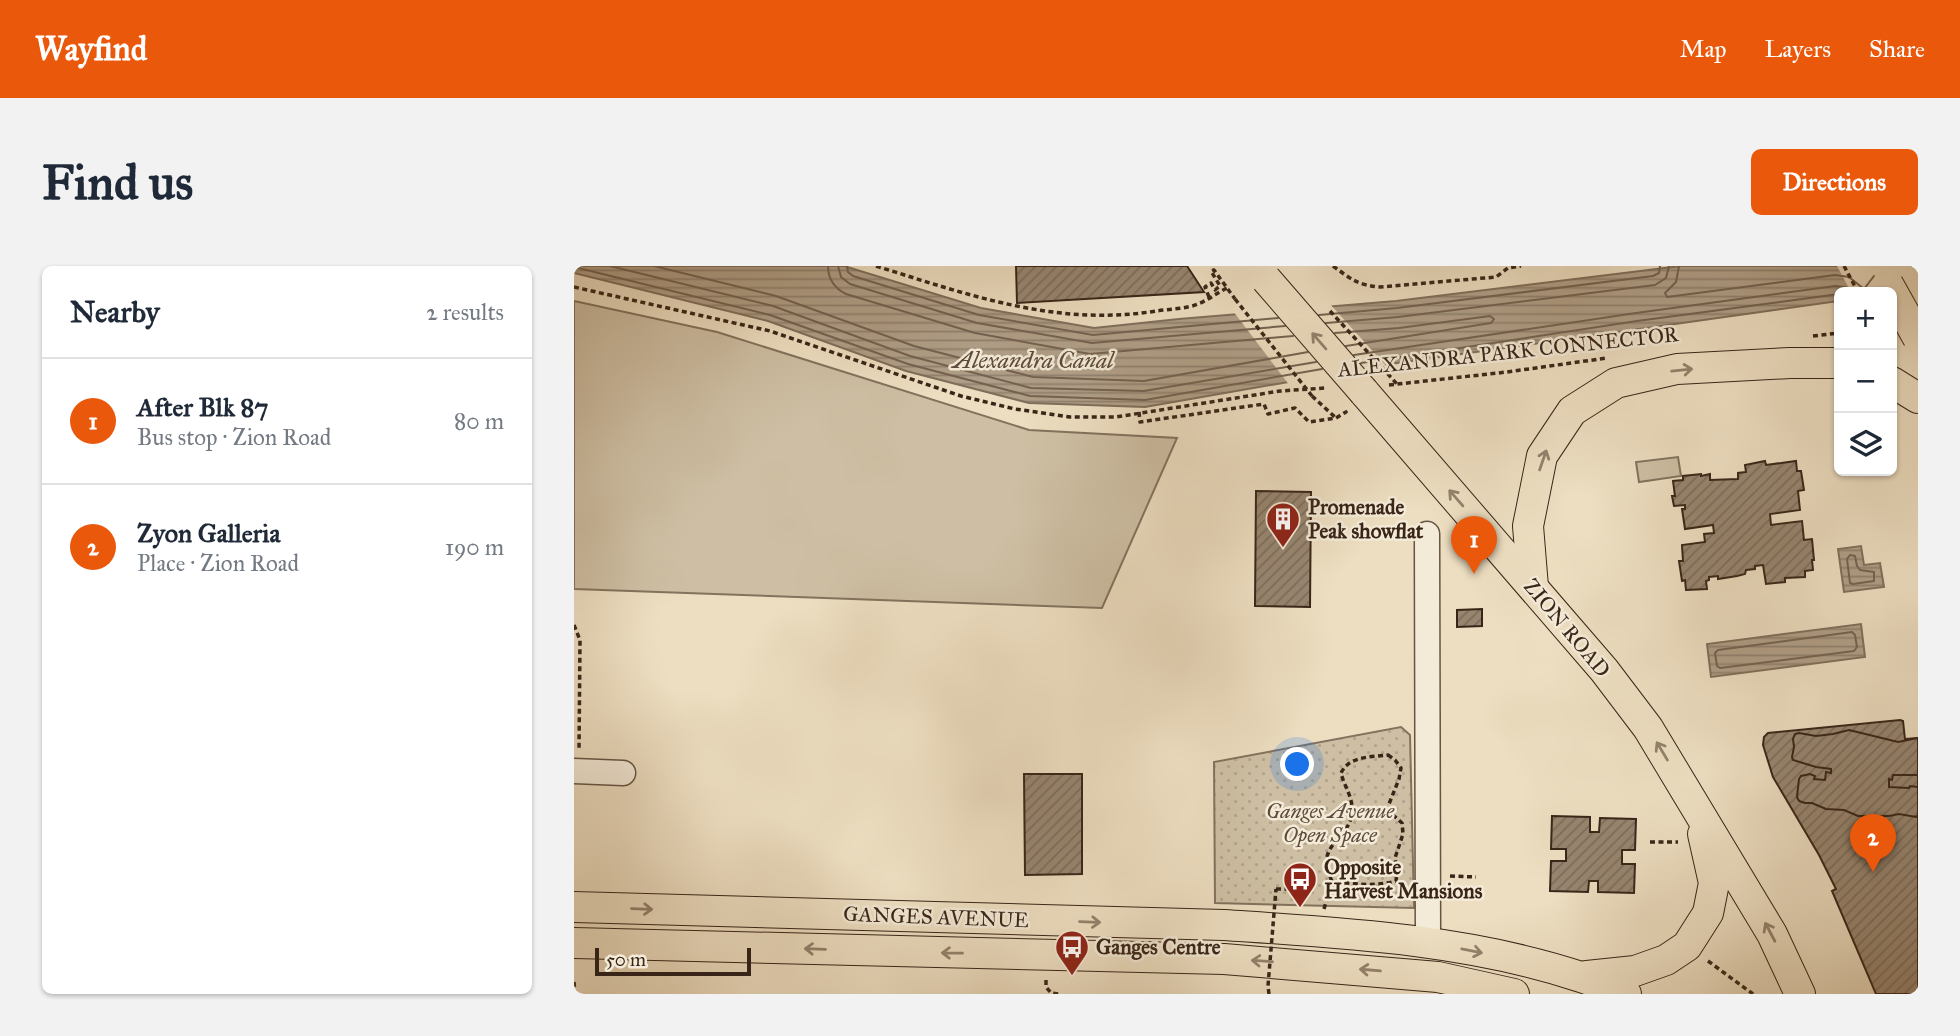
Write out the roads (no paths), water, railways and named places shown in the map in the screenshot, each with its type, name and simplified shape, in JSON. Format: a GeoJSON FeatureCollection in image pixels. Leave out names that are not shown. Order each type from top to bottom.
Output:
{"type":"FeatureCollection","features":[{"type":"Feature","properties":{"kind":"main road"},"geometry":{"type":"LineString","coordinates":[[1878,266],[1918,338]]}},
{"type":"Feature","properties":{"kind":"main road","name":"ZION ROAD"},"geometry":{"type":"LineString","coordinates":[[1261,273],[1604,670],[1648,728],[1772,934],[1800,994]]}},
{"type":"Feature","properties":{"kind":"main road"},"geometry":{"type":"LineString","coordinates":[[1533,587],[1528,526],[1542,456],[1572,411],[1616,383],[1677,369],[1834,363]]}},
{"type":"Feature","properties":{"kind":"main road"},"geometry":{"type":"LineString","coordinates":[[1897,385],[1918,398]]}},
{"type":"Feature","properties":{"kind":"main road"},"geometry":{"type":"LineString","coordinates":[[1580,977],[1635,971],[1666,960],[1687,946],[1708,913],[1714,883],[1698,810]]}},
{"type":"Feature","properties":{"kind":"main road","name":"GANGES AVENUE"},"geometry":{"type":"LineString","coordinates":[[574,907],[1224,925],[1298,930],[1428,943],[1516,960],[1580,977],[1626,994]]}},
{"type":"Feature","properties":{"kind":"main road","name":"GANGES AVENUE"},"geometry":{"type":"LineString","coordinates":[[574,943],[1224,959],[1514,994]]}},
{"type":"Feature","properties":{"kind":"lane"},"geometry":{"type":"LineString","coordinates":[[1427,534],[1428,943]]}},
{"type":"Feature","properties":{"kind":"lane"},"geometry":{"type":"LineString","coordinates":[[576,771],[623,773]]}},
{"type":"Feature","properties":{"kind":"water","name":"Alexandra Canal"},"geometry":{"type":"Polygon","coordinates":[[[574,266],[844,266],[981,308],[1094,328],[1396,301],[1681,266],[1918,266],[1918,290],[1897,291],[1897,287],[1834,287],[1834,302],[1397,363],[1145,407],[1029,403],[906,371],[768,321],[574,273],[574,266]]]}},
{"type":"Feature","properties":{"kind":"water"},"geometry":{"type":"Polygon","coordinates":[[[1861,546],[1864,565],[1880,563],[1884,587],[1844,592],[1838,549],[1861,546]]]}},
{"type":"Feature","properties":{"kind":"water"},"geometry":{"type":"Polygon","coordinates":[[[1861,624],[1865,657],[1711,677],[1707,644],[1861,624]]]}},
{"type":"Feature","properties":{"kind":"place","name":"Promenade Peak showflat"},"geometry":{"type":"Point","coordinates":[1283,549]}},
{"type":"Feature","properties":{"kind":"place","name":"After Blk 87"},"geometry":{"type":"Point","coordinates":[1474,574]}},
{"type":"Feature","properties":{"kind":"place","name":"Zyon Galleria"},"geometry":{"type":"Point","coordinates":[1873,872]}},
{"type":"Feature","properties":{"kind":"place","name":"Opposite Harvest Mansions"},"geometry":{"type":"Point","coordinates":[1300,909]}},
{"type":"Feature","properties":{"kind":"place","name":"Ganges Centre"},"geometry":{"type":"Point","coordinates":[1072,977]}},
{"type":"Feature","properties":{"kind":"park label","name":"Ganges Avenue Open Space"},"geometry":{"type":"Point","coordinates":[1330,823]}}]}
